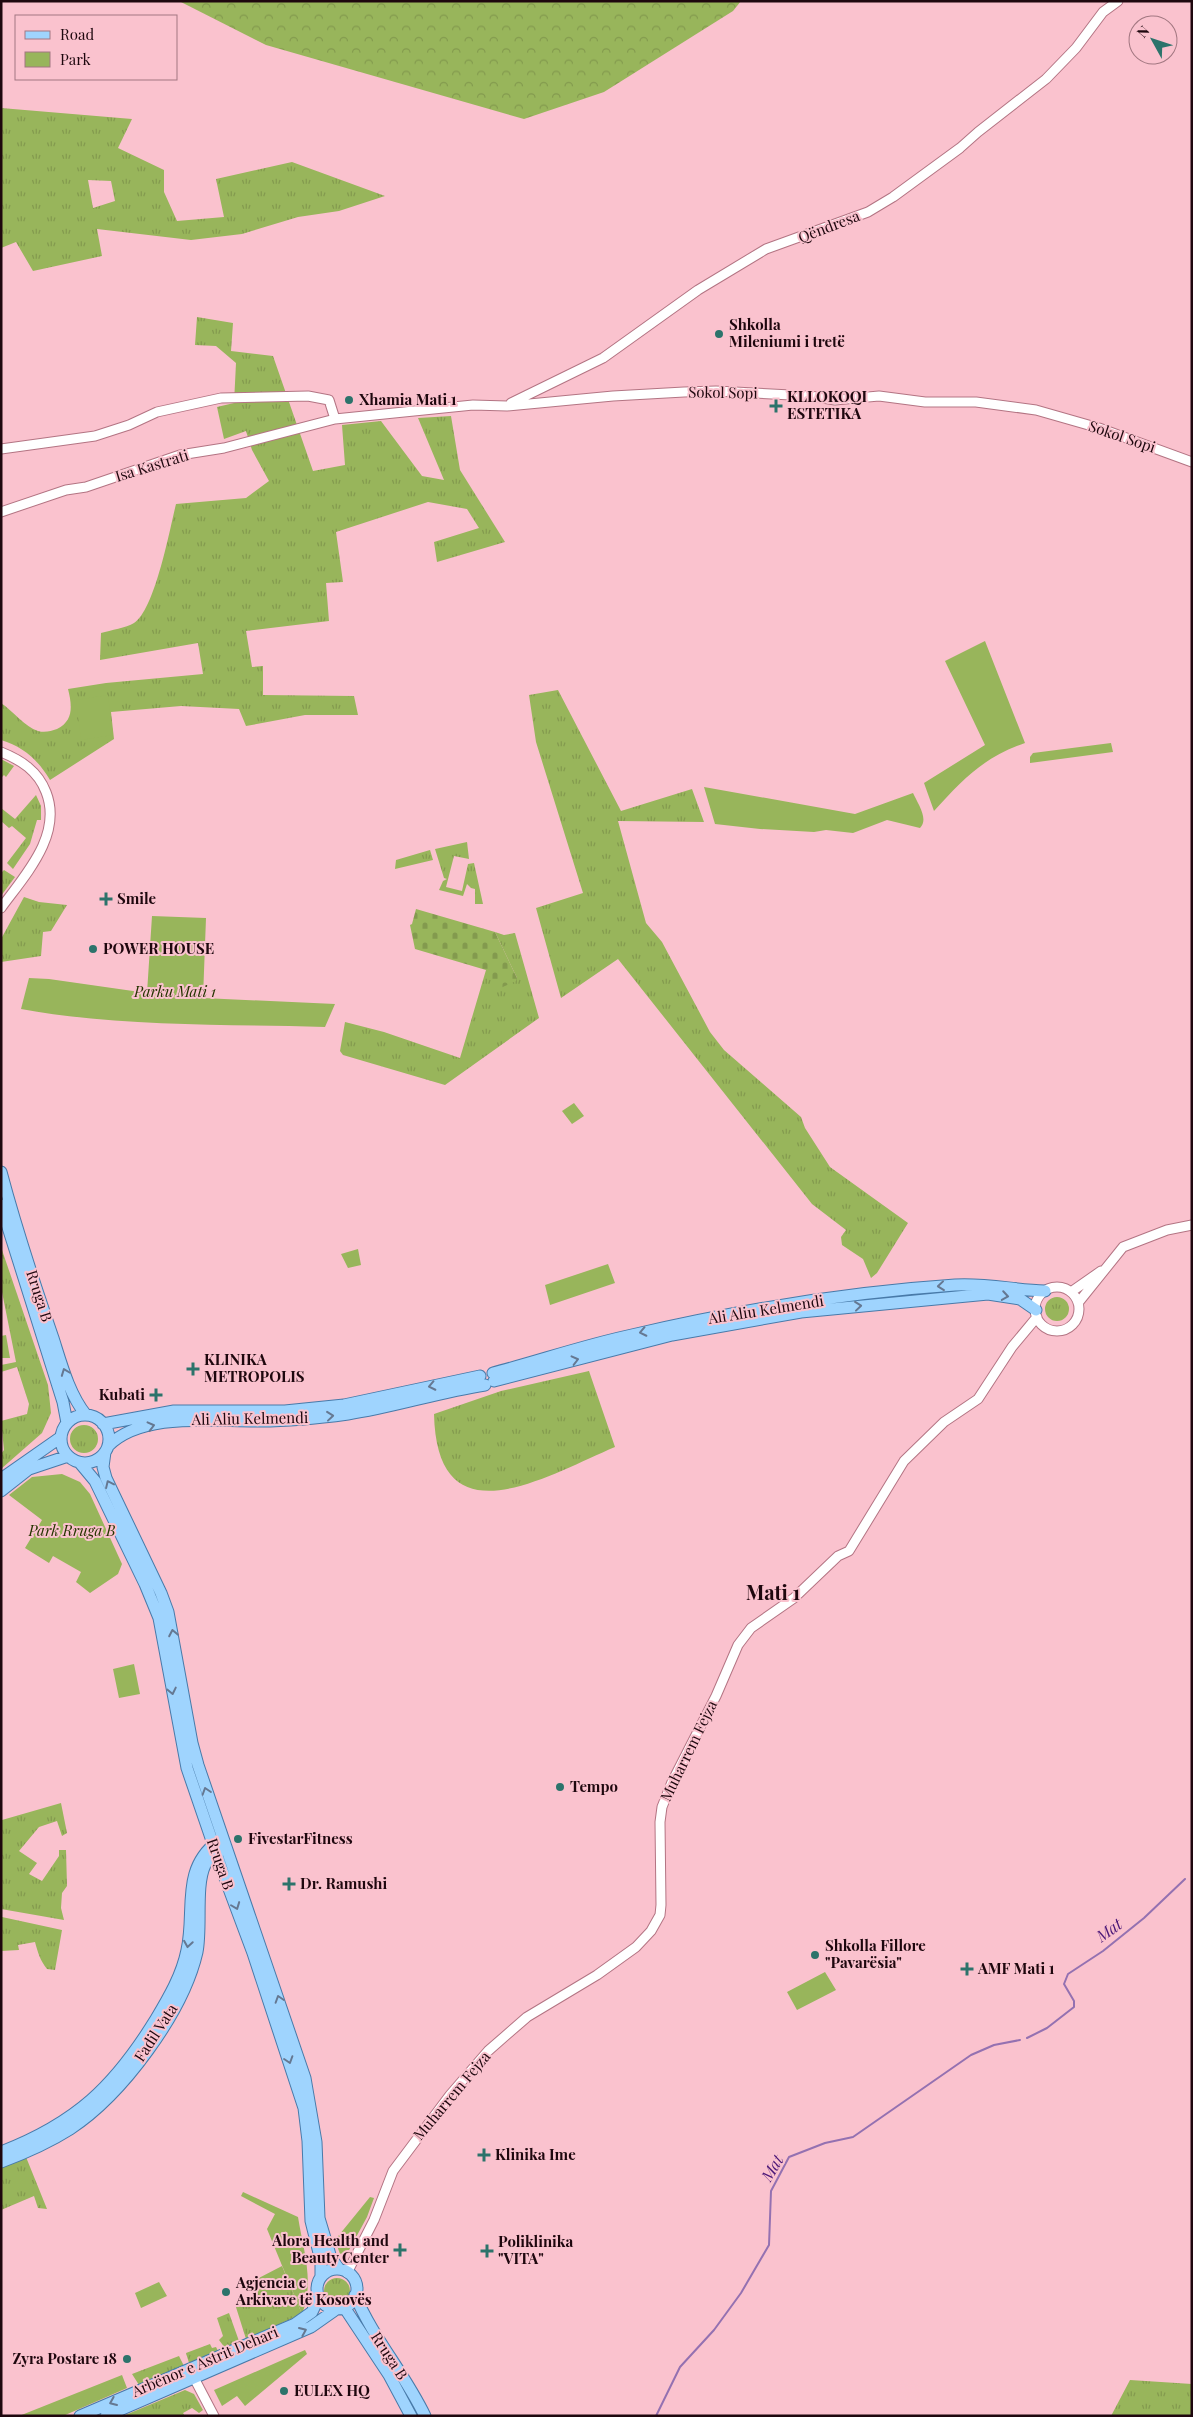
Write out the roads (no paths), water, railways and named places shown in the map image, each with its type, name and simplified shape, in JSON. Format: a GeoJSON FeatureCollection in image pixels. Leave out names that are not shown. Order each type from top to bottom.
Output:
{"type":"FeatureCollection","features":[{"type":"Feature","properties":{"kind":"main road","name":"Rruga B"},"geometry":{"type":"LineString","coordinates":[[1,1172],[27,1261],[55,1344],[75,1398],[86,1416]]}},
{"type":"Feature","properties":{"kind":"main road","name":"Rruga B"},"geometry":{"type":"LineString","coordinates":[[1,1205],[63,1402],[67,1424]]}},
{"type":"Feature","properties":{"kind":"main road","name":"Ali Aliu Kelmendi"},"geometry":{"type":"LineString","coordinates":[[103,1424],[174,1411],[285,1411],[344,1405],[488,1379],[631,1335],[705,1319],[800,1303],[955,1285],[990,1284],[1029,1291],[1045,1291]]}},
{"type":"Feature","properties":{"kind":"main road","name":"Ali Aliu Kelmendi"},"geometry":{"type":"LineString","coordinates":[[106,1449],[118,1436],[163,1423],[202,1419],[287,1420],[347,1414],[672,1335],[801,1312],[988,1294],[1020,1299],[1037,1314]]}},
{"type":"Feature","properties":{"kind":"main road"},"geometry":{"type":"LineString","coordinates":[[1,1479],[61,1437],[67,1424],[78,1416],[93,1417],[103,1424],[108,1431],[106,1449],[94,1462],[80,1463],[68,1456],[64,1450],[61,1437]]}},
{"type":"Feature","properties":{"kind":"main road","name":"Rruga B"},"geometry":{"type":"LineString","coordinates":[[106,1449],[103,1467],[106,1478],[162,1593],[168,1612],[192,1744],[219,1846],[305,2078],[316,2134],[319,2218],[331,2258],[343,2271]]}},
{"type":"Feature","properties":{"kind":"main road"},"geometry":{"type":"LineString","coordinates":[[1,1491],[29,1469],[68,1456]]}},
{"type":"Feature","properties":{"kind":"main road","name":"Rruga B"},"geometry":{"type":"LineString","coordinates":[[80,1463],[96,1481],[146,1584],[159,1618],[187,1768],[208,1827],[219,1846],[222,1870],[253,1952],[304,2108],[308,2141],[311,2222],[321,2261],[321,2277]]}},
{"type":"Feature","properties":{"kind":"main road"},"geometry":{"type":"LineString","coordinates":[[208,1827],[194,1866],[197,1879],[208,1869],[222,1870]]}},
{"type":"Feature","properties":{"kind":"main road","name":"Fadil Vata"},"geometry":{"type":"LineString","coordinates":[[1,2152],[43,2134],[74,2115],[111,2081],[134,2053],[167,2000],[184,1961],[200,1860],[219,1846]]}},
{"type":"Feature","properties":{"kind":"main road","name":"Fadil Vata"},"geometry":{"type":"LineString","coordinates":[[1,2162],[46,2142],[81,2121],[113,2092],[149,2047],[175,2006],[194,1964],[201,1922],[197,1879]]}},
{"type":"Feature","properties":{"kind":"main road"},"geometry":{"type":"LineString","coordinates":[[328,2271],[343,2271],[355,2281],[355,2295],[351,2302],[341,2308],[327,2306],[319,2297],[317,2286],[321,2277],[328,2271]]}},
{"type":"Feature","properties":{"kind":"main road","name":"Rruga B"},"geometry":{"type":"LineString","coordinates":[[355,2295],[362,2313],[399,2369],[424,2416]]}},
{"type":"Feature","properties":{"kind":"main road","name":"Arbënor e Astrit Dehari"},"geometry":{"type":"LineString","coordinates":[[106,2416],[302,2320],[312,2312],[319,2297]]}},
{"type":"Feature","properties":{"kind":"main road","name":"Rruga B"},"geometry":{"type":"LineString","coordinates":[[341,2308],[389,2375],[411,2416]]}},
{"type":"Feature","properties":{"kind":"main road","name":"Arbënor e Astrit Dehari"},"geometry":{"type":"LineString","coordinates":[[80,2416],[311,2327],[341,2308]]}},
{"type":"Feature","properties":{"kind":"street","name":"Qëndresa"},"geometry":{"type":"LineString","coordinates":[[506,406],[603,358],[698,290],[766,249],[868,212],[893,197],[960,148],[1046,79],[1076,48],[1103,12],[1118,1]]}},
{"type":"Feature","properties":{"kind":"street","name":"Sokol Sopi"},"geometry":{"type":"LineString","coordinates":[[335,418],[473,405],[506,406],[613,396],[716,391],[810,396],[835,400],[879,396],[925,402],[976,402],[1048,412],[1100,428],[1192,462]]}},
{"type":"Feature","properties":{"kind":"street"},"geometry":{"type":"LineString","coordinates":[[1,449],[96,436],[157,412],[221,398],[308,396],[329,400],[335,418]]}},
{"type":"Feature","properties":{"kind":"street","name":"Isa Kastrati"},"geometry":{"type":"LineString","coordinates":[[1,512],[66,490],[86,487],[180,455],[224,448],[335,418]]}},
{"type":"Feature","properties":{"kind":"street"},"geometry":{"type":"LineString","coordinates":[[1,752],[25,764],[40,780],[49,800],[50,815],[50,824],[40,850],[1,908]]}},
{"type":"Feature","properties":{"kind":"street"},"geometry":{"type":"LineString","coordinates":[[1078,1303],[1093,1287],[1114,1255],[1130,1242],[1167,1230],[1192,1225]]}},
{"type":"Feature","properties":{"kind":"street"},"geometry":{"type":"LineString","coordinates":[[1071,1292],[1105,1268]]}},
{"type":"Feature","properties":{"kind":"street"},"geometry":{"type":"LineString","coordinates":[[1058,1287],[1071,1292],[1078,1303],[1079,1311],[1076,1320],[1065,1329],[1048,1328],[1037,1314],[1038,1298],[1045,1291],[1058,1287]]}},
{"type":"Feature","properties":{"kind":"street","name":"Muharrem Fejza"},"geometry":{"type":"LineString","coordinates":[[343,2271],[374,2220],[393,2171],[450,2095],[488,2051],[527,2017],[597,1975],[636,1947],[657,1922],[662,1905],[660,1822],[662,1807],[672,1782],[742,1639],[751,1628],[794,1598],[838,1556],[848,1550],[904,1461],[944,1422],[978,1399],[986,1391],[1012,1347],[1037,1314]]}},
{"type":"Feature","properties":{"kind":"street"},"geometry":{"type":"LineString","coordinates":[[192,2373],[214,2416]]}},
{"type":"Feature","properties":{"kind":"waterway","name":"Mat"},"geometry":{"type":"LineString","coordinates":[[1027,2038],[1047,2028],[1074,2007],[1074,2001],[1064,1984],[1068,1974],[1103,1951],[1144,1918],[1185,1879]]}},
{"type":"Feature","properties":{"kind":"waterway","name":"Mat"},"geometry":{"type":"LineString","coordinates":[[656,2416],[680,2367],[714,2330],[741,2293],[769,2245],[771,2191],[789,2157],[825,2143],[853,2137],[971,2055],[994,2045],[1020,2040]]}},
{"type":"Feature","properties":{"kind":"place","name":"Shkolla Mileniumi i tretë"},"geometry":{"type":"Point","coordinates":[719,334]}},
{"type":"Feature","properties":{"kind":"place","name":"Xhamia Mati 1"},"geometry":{"type":"Point","coordinates":[349,400]}},
{"type":"Feature","properties":{"kind":"place","name":"KLLOKOQI ESTETIKA"},"geometry":{"type":"Point","coordinates":[776,406]}},
{"type":"Feature","properties":{"kind":"place","name":"Smile"},"geometry":{"type":"Point","coordinates":[106,899]}},
{"type":"Feature","properties":{"kind":"place","name":"POWER HOUSE"},"geometry":{"type":"Point","coordinates":[93,949]}},
{"type":"Feature","properties":{"kind":"place","name":"KLINIKA METROPOLIS"},"geometry":{"type":"Point","coordinates":[193,1369]}},
{"type":"Feature","properties":{"kind":"place","name":"Kubati"},"geometry":{"type":"Point","coordinates":[156,1395]}},
{"type":"Feature","properties":{"kind":"place","name":"Tempo"},"geometry":{"type":"Point","coordinates":[560,1787]}},
{"type":"Feature","properties":{"kind":"place","name":"FivestarFitness"},"geometry":{"type":"Point","coordinates":[238,1839]}},
{"type":"Feature","properties":{"kind":"place","name":"Dr. Ramushi"},"geometry":{"type":"Point","coordinates":[289,1884]}},
{"type":"Feature","properties":{"kind":"place","name":"Shkolla Fillore \"Pavarësia\""},"geometry":{"type":"Point","coordinates":[815,1955]}},
{"type":"Feature","properties":{"kind":"place","name":"AMF Mati 1"},"geometry":{"type":"Point","coordinates":[967,1969]}},
{"type":"Feature","properties":{"kind":"place","name":"Klinika Ime"},"geometry":{"type":"Point","coordinates":[484,2155]}},
{"type":"Feature","properties":{"kind":"place","name":"Alora Health and Beauty Center"},"geometry":{"type":"Point","coordinates":[400,2250]}},
{"type":"Feature","properties":{"kind":"place","name":"Poliklinika \"VITA\""},"geometry":{"type":"Point","coordinates":[487,2251]}},
{"type":"Feature","properties":{"kind":"place","name":"Agjencia e Arkivave të Kosovës"},"geometry":{"type":"Point","coordinates":[226,2292]}},
{"type":"Feature","properties":{"kind":"place","name":"Zyra Postare 18"},"geometry":{"type":"Point","coordinates":[127,2359]}},
{"type":"Feature","properties":{"kind":"place","name":"EULEX HQ"},"geometry":{"type":"Point","coordinates":[284,2391]}},
{"type":"Feature","properties":{"kind":"district","name":"Mati 1"},"geometry":{"type":"Point","coordinates":[773,1593]}},
{"type":"Feature","properties":{"kind":"park label","name":"Parku Mati 1"},"geometry":{"type":"Point","coordinates":[175,992]}},
{"type":"Feature","properties":{"kind":"park label","name":"Park Rruga B"},"geometry":{"type":"Point","coordinates":[72,1531]}}]}
